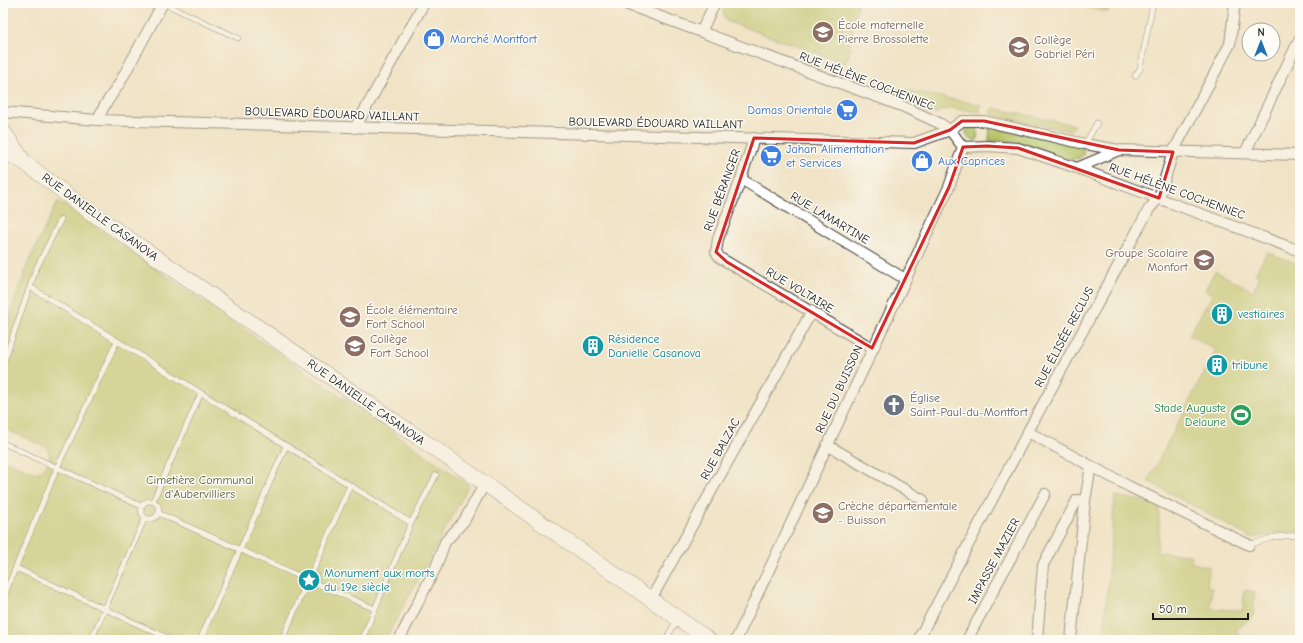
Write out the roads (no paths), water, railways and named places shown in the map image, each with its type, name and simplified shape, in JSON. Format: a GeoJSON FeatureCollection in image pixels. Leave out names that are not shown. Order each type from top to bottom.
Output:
{"type":"FeatureCollection","features":[{"type":"Feature","properties":{"kind":"main road","name":"RUE DANIELLE CASANOVA"},"geometry":{"type":"LineString","coordinates":[[3,131],[24,162]]}},
{"type":"Feature","properties":{"kind":"main road","name":"RUE DANIELLE CASANOVA"},"geometry":{"type":"LineString","coordinates":[[3,151],[24,162],[84,207],[709,640]]}},
{"type":"Feature","properties":{"kind":"street"},"geometry":{"type":"LineString","coordinates":[[98,120],[163,3]]}},
{"type":"Feature","properties":{"kind":"street"},"geometry":{"type":"LineString","coordinates":[[355,128],[424,3]]}},
{"type":"Feature","properties":{"kind":"street","name":"RUE HÉLÈNE COCHENNEC"},"geometry":{"type":"LineString","coordinates":[[623,3],[902,106],[939,123],[950,130],[963,147],[988,146],[1018,148],[1078,168],[1300,251]]}},
{"type":"Feature","properties":{"kind":"street"},"geometry":{"type":"LineString","coordinates":[[701,32],[715,3]]}},
{"type":"Feature","properties":{"kind":"street"},"geometry":{"type":"LineString","coordinates":[[1159,198],[1173,152],[1230,44],[1235,3]]}},
{"type":"Feature","properties":{"kind":"street"},"geometry":{"type":"LineString","coordinates":[[1245,153],[1300,38]]}},
{"type":"Feature","properties":{"kind":"street","name":"BOULEVARD ÉDOUARD VAILLANT"},"geometry":{"type":"LineString","coordinates":[[3,112],[98,120],[754,138],[914,144],[950,130],[962,121],[984,121],[1085,144],[1119,150],[1300,155]]}},
{"type":"Feature","properties":{"kind":"street","name":"RUE BÉRANGER"},"geometry":{"type":"LineString","coordinates":[[716,252],[718,239],[741,179],[754,138]]}},
{"type":"Feature","properties":{"kind":"street","name":"RUE DU BUISSON"},"geometry":{"type":"LineString","coordinates":[[736,640],[949,187],[963,147]]}},
{"type":"Feature","properties":{"kind":"street"},"geometry":{"type":"LineString","coordinates":[[1078,168],[1119,150]]}},
{"type":"Feature","properties":{"kind":"street","name":"RUE LAMARTINE"},"geometry":{"type":"LineString","coordinates":[[741,179],[905,279]]}},
{"type":"Feature","properties":{"kind":"street","name":"RUE ÉLISÉE RECLUS"},"geometry":{"type":"LineString","coordinates":[[918,640],[1028,432],[1149,209],[1159,198]]}},
{"type":"Feature","properties":{"kind":"street","name":"RUE VOLTAIRE"},"geometry":{"type":"LineString","coordinates":[[716,252],[720,258],[872,348]]}},
{"type":"Feature","properties":{"kind":"street","name":"RUE BALZAC"},"geometry":{"type":"LineString","coordinates":[[651,599],[812,312]]}},
{"type":"Feature","properties":{"kind":"street"},"geometry":{"type":"LineString","coordinates":[[1028,432],[1091,466],[1249,545]]}},
{"type":"Feature","properties":{"kind":"street"},"geometry":{"type":"LineString","coordinates":[[827,445],[923,500]]}},
{"type":"Feature","properties":{"kind":"street"},"geometry":{"type":"LineString","coordinates":[[1071,640],[1085,501],[1091,466]]}},
{"type":"Feature","properties":{"kind":"street"},"geometry":{"type":"LineString","coordinates":[[399,640],[436,567],[445,542],[464,522],[484,483]]}},
{"type":"Feature","properties":{"kind":"street","name":"IMPASSE MAZIER"},"geometry":{"type":"LineString","coordinates":[[967,640],[1045,494]]}},
{"type":"Feature","properties":{"kind":"street"},"geometry":{"type":"LineString","coordinates":[[1037,640],[1043,565],[1077,500],[1085,501]]}},
{"type":"Feature","properties":{"kind":"lane"},"geometry":{"type":"LineString","coordinates":[[163,3],[238,38]]}},
{"type":"Feature","properties":{"kind":"lane"},"geometry":{"type":"LineString","coordinates":[[1135,76],[1140,69],[1153,3]]}},
{"type":"Feature","properties":{"kind":"lane"},"geometry":{"type":"LineString","coordinates":[[1085,144],[1097,123]]}},
{"type":"Feature","properties":{"kind":"lane"},"geometry":{"type":"LineString","coordinates":[[3,364],[36,269],[61,219]]}},
{"type":"Feature","properties":{"kind":"lane"},"geometry":{"type":"LineString","coordinates":[[30,287],[411,523]]}},
{"type":"Feature","properties":{"kind":"lane"},"geometry":{"type":"LineString","coordinates":[[3,598],[57,468],[117,341]]}},
{"type":"Feature","properties":{"kind":"lane"},"geometry":{"type":"LineString","coordinates":[[153,501],[201,393]]}},
{"type":"Feature","properties":{"kind":"lane"},"geometry":{"type":"LineString","coordinates":[[3,443],[141,506]]}},
{"type":"Feature","properties":{"kind":"lane"},"geometry":{"type":"LineString","coordinates":[[200,640],[286,446]]}},
{"type":"Feature","properties":{"kind":"lane"},"geometry":{"type":"LineString","coordinates":[[362,640],[411,523],[436,475]]}},
{"type":"Feature","properties":{"kind":"lane"},"geometry":{"type":"LineString","coordinates":[[312,573],[350,485]]}},
{"type":"Feature","properties":{"kind":"lane"},"geometry":{"type":"LineString","coordinates":[[146,501],[153,501],[159,506],[158,513],[152,518],[145,518],[141,511],[141,506],[146,501]]}},
{"type":"Feature","properties":{"kind":"lane"},"geometry":{"type":"LineString","coordinates":[[158,513],[301,577]]}},
{"type":"Feature","properties":{"kind":"lane"},"geometry":{"type":"LineString","coordinates":[[91,640],[145,518]]}},
{"type":"Feature","properties":{"kind":"lane"},"geometry":{"type":"LineString","coordinates":[[1249,545],[1274,536],[1300,535]]}},
{"type":"Feature","properties":{"kind":"lane"},"geometry":{"type":"LineString","coordinates":[[16,568],[172,640]]}},
{"type":"Feature","properties":{"kind":"lane"},"geometry":{"type":"LineString","coordinates":[[301,577],[307,573],[312,573]]}},
{"type":"Feature","properties":{"kind":"lane"},"geometry":{"type":"LineString","coordinates":[[312,573],[316,578],[316,584]]}},
{"type":"Feature","properties":{"kind":"lane"},"geometry":{"type":"LineString","coordinates":[[301,577],[301,583],[305,587],[311,587],[316,584]]}},
{"type":"Feature","properties":{"kind":"lane"},"geometry":{"type":"LineString","coordinates":[[316,584],[375,609]]}},
{"type":"Feature","properties":{"kind":"lane"},"geometry":{"type":"LineString","coordinates":[[282,640],[305,587]]}},
{"type":"Feature","properties":{"kind":"lane"},"geometry":{"type":"LineString","coordinates":[[666,640],[678,618]]}},
{"type":"Feature","properties":{"kind":"place","name":"École maternelle Pierre Brossolette"},"geometry":{"type":"Point","coordinates":[823,32]}},
{"type":"Feature","properties":{"kind":"place","name":"Marché Montfort"},"geometry":{"type":"Point","coordinates":[434,39]}},
{"type":"Feature","properties":{"kind":"place","name":"Collège Gabriel Péri"},"geometry":{"type":"Point","coordinates":[1019,47]}},
{"type":"Feature","properties":{"kind":"place","name":"Damas Orientale"},"geometry":{"type":"Point","coordinates":[847,110]}},
{"type":"Feature","properties":{"kind":"place","name":"Jahan Alimentation et Services"},"geometry":{"type":"Point","coordinates":[771,156]}},
{"type":"Feature","properties":{"kind":"place","name":"Aux Caprices"},"geometry":{"type":"Point","coordinates":[922,161]}},
{"type":"Feature","properties":{"kind":"place","name":"Groupe Scolaire Monfort"},"geometry":{"type":"Point","coordinates":[1204,260]}},
{"type":"Feature","properties":{"kind":"place","name":"vestiaires"},"geometry":{"type":"Point","coordinates":[1222,314]}},
{"type":"Feature","properties":{"kind":"place","name":"École élémentaire Fort School"},"geometry":{"type":"Point","coordinates":[350,317]}},
{"type":"Feature","properties":{"kind":"place","name":"Collège Fort School"},"geometry":{"type":"Point","coordinates":[355,346]}},
{"type":"Feature","properties":{"kind":"place","name":"Résidence Danielle Casanova"},"geometry":{"type":"Point","coordinates":[593,346]}},
{"type":"Feature","properties":{"kind":"place","name":"tribune"},"geometry":{"type":"Point","coordinates":[1217,365]}},
{"type":"Feature","properties":{"kind":"place","name":"Église Saint-Paul-du-Montfort"},"geometry":{"type":"Point","coordinates":[894,405]}},
{"type":"Feature","properties":{"kind":"place","name":"Stade Auguste Delaune"},"geometry":{"type":"Point","coordinates":[1241,415]}},
{"type":"Feature","properties":{"kind":"place","name":"Crèche départementale - Buisson"},"geometry":{"type":"Point","coordinates":[823,513]}},
{"type":"Feature","properties":{"kind":"place","name":"Monument aux morts du 19e siècle"},"geometry":{"type":"Point","coordinates":[309,580]}},
{"type":"Feature","properties":{"kind":"park label","name":"Cimetière Communal d'Aubervilliers"},"geometry":{"type":"Point","coordinates":[200,487]}}]}
